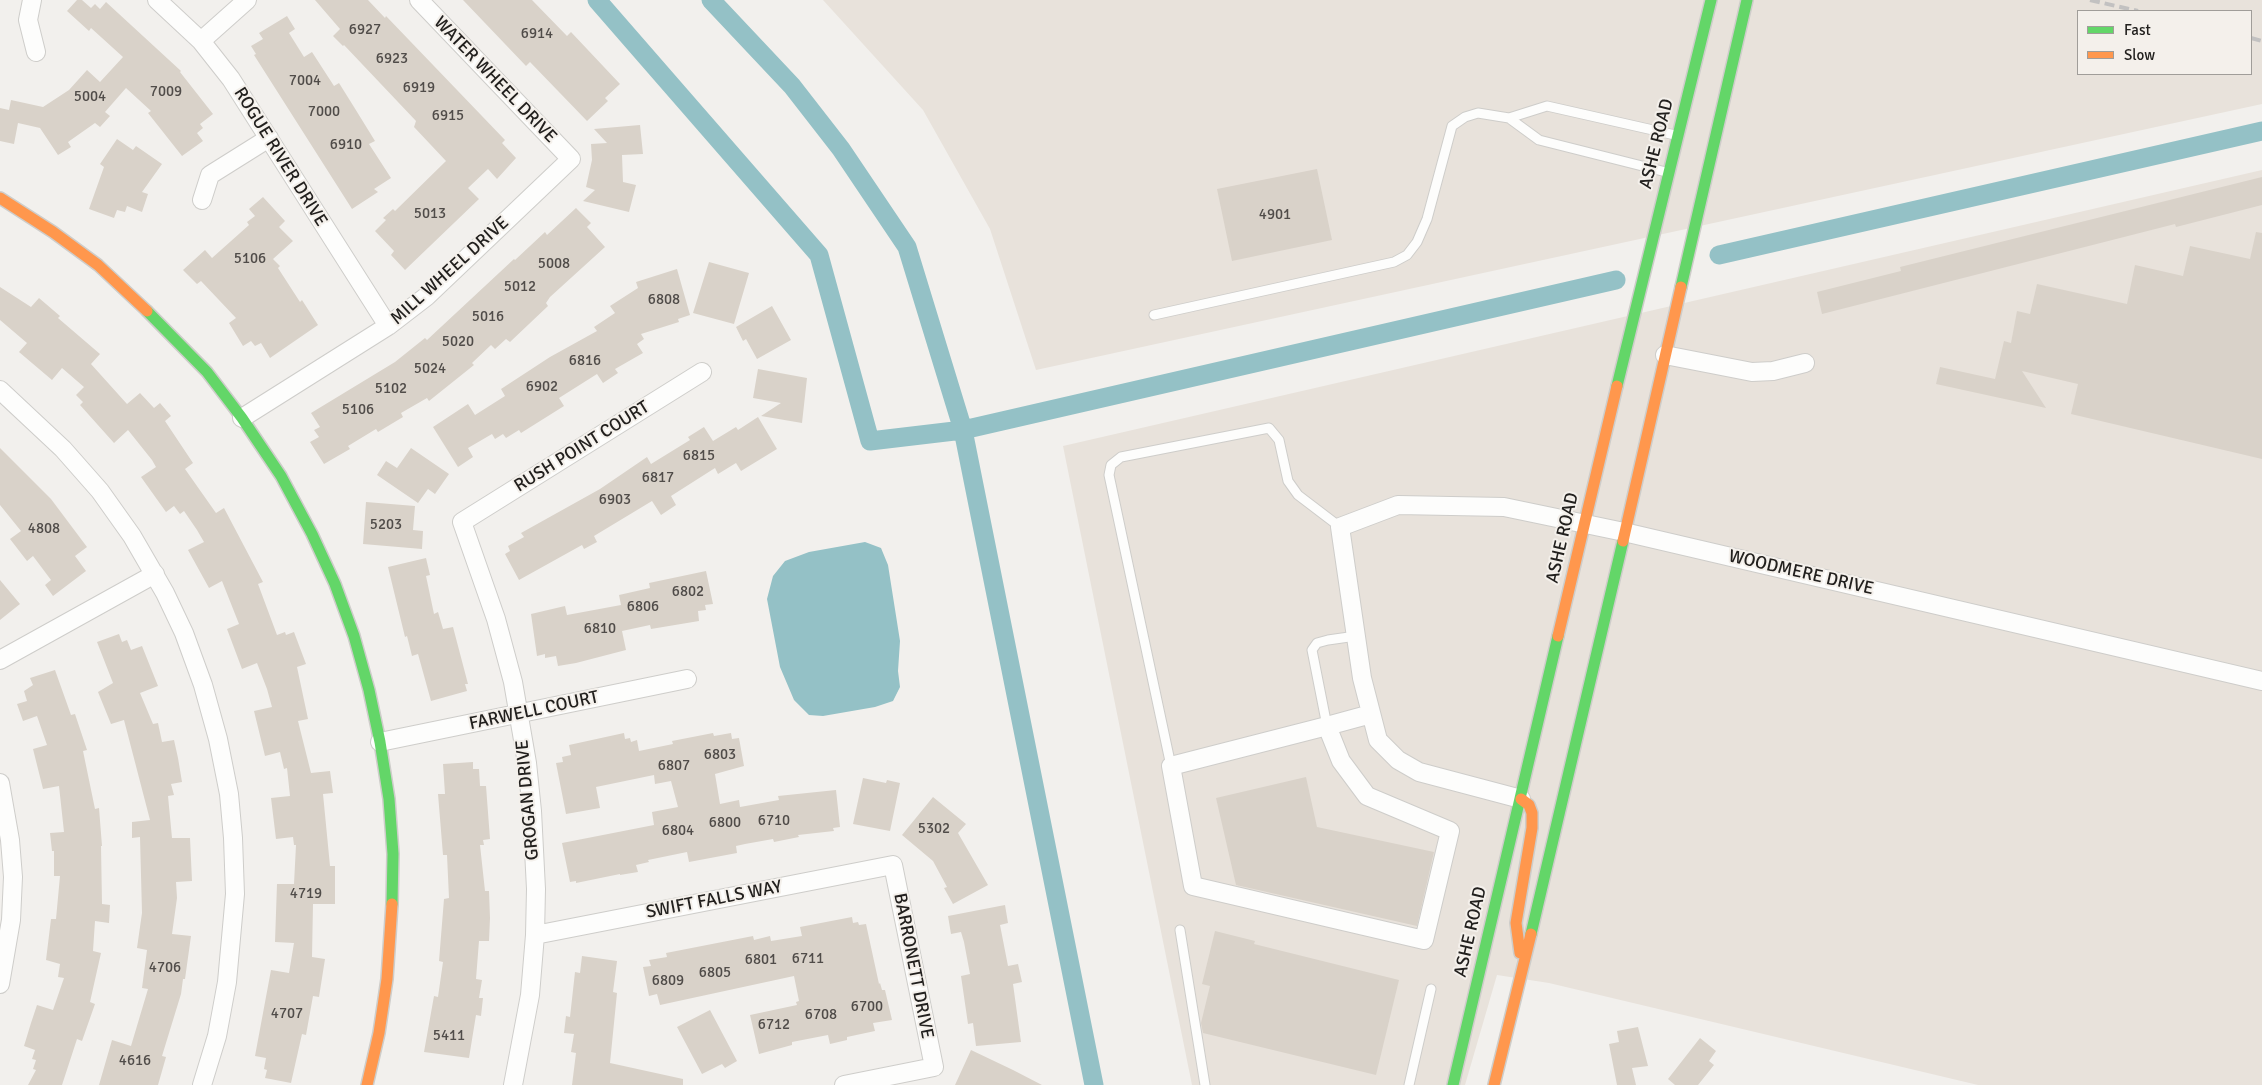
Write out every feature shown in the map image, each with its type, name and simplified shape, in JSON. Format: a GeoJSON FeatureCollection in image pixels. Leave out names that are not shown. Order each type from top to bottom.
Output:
{"type":"FeatureCollection","features":[{"type":"Feature","properties":{"kind":"street"},"geometry":{"type":"LineString","coordinates":[[32,0],[28,20],[36,52]]}},
{"type":"Feature","properties":{"kind":"street","name":"ROGUE RIVER DRIVE"},"geometry":{"type":"LineString","coordinates":[[157,0],[201,41],[231,79],[388,326]]}},
{"type":"Feature","properties":{"kind":"street"},"geometry":{"type":"LineString","coordinates":[[201,41],[247,0]]}},
{"type":"Feature","properties":{"kind":"street","name":"WATER WHEEL DRIVE"},"geometry":{"type":"LineString","coordinates":[[419,0],[571,159]]}},
{"type":"Feature","properties":{"kind":"street","name":"ASHE ROAD"},"geometry":{"type":"LineString","coordinates":[[1453,1085],[1646,256],[1712,0]]}},
{"type":"Feature","properties":{"kind":"street"},"geometry":{"type":"LineString","coordinates":[[1494,1085],[1523,968],[1747,0]]}},
{"type":"Feature","properties":{"kind":"street"},"geometry":{"type":"LineString","coordinates":[[202,200],[210,175],[269,138]]}},
{"type":"Feature","properties":{"kind":"street","name":"MILL WHEEL DRIVE"},"geometry":{"type":"LineString","coordinates":[[242,418],[388,326],[427,296],[571,159]]}},
{"type":"Feature","properties":{"kind":"street"},"geometry":{"type":"LineString","coordinates":[[0,198],[98,265],[140,302],[206,372],[242,418],[281,476],[312,534],[335,584],[354,636],[369,690],[389,799],[393,854],[392,923],[388,979],[379,1033],[367,1085]]}},
{"type":"Feature","properties":{"kind":"street"},"geometry":{"type":"LineString","coordinates":[[1665,355],[1752,372],[1773,371],[1805,363]]}},
{"type":"Feature","properties":{"kind":"street","name":"RUSH POINT COURT"},"geometry":{"type":"LineString","coordinates":[[462,522],[702,372]]}},
{"type":"Feature","properties":{"kind":"street"},"geometry":{"type":"LineString","coordinates":[[0,390],[63,449],[100,491],[132,536],[155,574],[184,634],[204,686],[218,739],[229,794],[235,894],[228,973],[217,1036],[202,1085]]}},
{"type":"Feature","properties":{"kind":"street","name":"WOODMERE DRIVE"},"geometry":{"type":"LineString","coordinates":[[1340,526],[1398,505],[1504,507],[1585,523],[2262,681]]}},
{"type":"Feature","properties":{"kind":"street","name":"GROGAN DRIVE"},"geometry":{"type":"LineString","coordinates":[[462,522],[496,619],[519,714],[532,811],[536,889],[535,935],[530,995],[513,1085]]}},
{"type":"Feature","properties":{"kind":"street"},"geometry":{"type":"LineString","coordinates":[[1340,526],[1362,678],[1378,740],[1398,760],[1419,772],[1521,799],[1529,805],[1532,813],[1532,828],[1516,923],[1523,968]]}},
{"type":"Feature","properties":{"kind":"street"},"geometry":{"type":"LineString","coordinates":[[0,660],[155,574]]}},
{"type":"Feature","properties":{"kind":"street","name":"FARWELL COURT"},"geometry":{"type":"LineString","coordinates":[[380,742],[687,679]]}},
{"type":"Feature","properties":{"kind":"street"},"geometry":{"type":"LineString","coordinates":[[1327,726],[1341,761],[1367,796],[1450,831],[1424,940],[1193,886],[1171,766],[1371,714]]}},
{"type":"Feature","properties":{"kind":"street"},"geometry":{"type":"LineString","coordinates":[[0,783],[10,840],[13,877],[11,920],[0,984]]}},
{"type":"Feature","properties":{"kind":"street","name":"SWIFT FALLS WAY"},"geometry":{"type":"LineString","coordinates":[[535,935],[893,865]]}},
{"type":"Feature","properties":{"kind":"street","name":"BARRONETT DRIVE"},"geometry":{"type":"LineString","coordinates":[[844,1085],[934,1067],[893,865]]}},
{"type":"Feature","properties":{"kind":"street"},"geometry":{"type":"LineString","coordinates":[[1465,1032],[1469,1066]]}},
{"type":"Feature","properties":{"kind":"lane"},"geometry":{"type":"LineString","coordinates":[[1154,316],[1394,262],[1407,255],[1417,242],[1427,219],[1452,126],[1465,116],[1478,113],[1509,118],[1547,106],[1677,136]]}},
{"type":"Feature","properties":{"kind":"lane"},"geometry":{"type":"LineString","coordinates":[[1509,118],[1539,140],[1668,172]]}},
{"type":"Feature","properties":{"kind":"lane"},"geometry":{"type":"LineString","coordinates":[[1171,766],[1109,475],[1110,465],[1122,458],[1269,428],[1276,433],[1288,481],[1298,495],[1340,526]]}},
{"type":"Feature","properties":{"kind":"lane"},"geometry":{"type":"LineString","coordinates":[[1327,726],[1312,650],[1317,643],[1356,636]]}},
{"type":"Feature","properties":{"kind":"lane"},"geometry":{"type":"LineString","coordinates":[[1180,930],[1205,1085]]}},
{"type":"Feature","properties":{"kind":"lane"},"geometry":{"type":"LineString","coordinates":[[1409,1085],[1431,989]]}},
{"type":"Feature","properties":{"kind":"shaded area"},"geometry":{"type":"Polygon","coordinates":[[[823,0],[2262,0],[2262,104],[1036,370],[990,229],[923,110],[823,0]]]}},
{"type":"Feature","properties":{"kind":"shaded area"},"geometry":{"type":"Polygon","coordinates":[[[2262,170],[2262,1085],[1978,1085],[1549,983],[1497,975],[1465,1085],[1192,1085],[1063,446],[2262,170]]]}},
{"type":"Feature","properties":{"kind":"water"},"geometry":{"type":"Polygon","coordinates":[[[865,542],[881,548],[888,565],[900,641],[898,671],[900,687],[893,701],[875,707],[823,716],[809,715],[794,700],[780,667],[767,599],[773,576],[785,561],[809,552],[865,542]]]}},
{"type":"Feature","properties":{"kind":"building"},"geometry":{"type":"Polygon","coordinates":[[[77,0],[82,0],[91,8],[95,4],[100,9],[106,2],[181,71],[213,114],[200,124],[203,128],[197,133],[203,141],[182,156],[148,113],[151,111],[126,88],[105,112],[110,116],[100,127],[95,123],[68,142],[71,147],[58,155],[40,128],[18,123],[14,144],[0,141],[0,108],[9,110],[11,100],[43,107],[69,90],[87,70],[100,82],[123,57],[91,28],[89,31],[67,11],[77,0]]]}},
{"type":"Feature","properties":{"kind":"building"},"geometry":{"type":"Polygon","coordinates":[[[315,0],[368,0],[385,18],[386,16],[505,140],[502,143],[516,158],[497,179],[488,169],[468,188],[479,199],[405,270],[391,255],[394,251],[375,231],[386,220],[383,218],[393,209],[395,211],[446,161],[414,127],[416,121],[344,45],[333,36],[340,29],[315,0]]]}},
{"type":"Feature","properties":{"kind":"building"},"geometry":{"type":"Polygon","coordinates":[[[463,0],[532,0],[567,36],[571,32],[620,84],[605,98],[608,101],[587,121],[530,62],[526,66],[463,0]]]}},
{"type":"Feature","properties":{"kind":"building"},"geometry":{"type":"Polygon","coordinates":[[[287,16],[295,29],[289,33],[304,57],[312,52],[334,86],[339,83],[375,141],[369,144],[391,178],[374,189],[378,192],[352,209],[254,55],[256,54],[251,46],[263,39],[259,33],[287,16]]]}},
{"type":"Feature","properties":{"kind":"building"},"geometry":{"type":"Polygon","coordinates":[[[640,125],[643,154],[622,155],[623,182],[636,185],[629,212],[583,201],[595,190],[586,187],[592,160],[591,144],[607,143],[594,129],[640,125]]]}},
{"type":"Feature","properties":{"kind":"building"},"geometry":{"type":"Polygon","coordinates":[[[117,139],[133,150],[136,146],[162,164],[142,192],[148,194],[142,212],[127,206],[125,212],[117,210],[114,218],[89,209],[104,167],[100,164],[117,139]]]}},
{"type":"Feature","properties":{"kind":"building"},"geometry":{"type":"Polygon","coordinates":[[[1317,169],[1332,240],[1232,261],[1217,189],[1317,169]]]}},
{"type":"Feature","properties":{"kind":"building"},"geometry":{"type":"Polygon","coordinates":[[[2262,177],[2262,205],[2176,227],[2175,224],[1822,314],[1817,292],[1901,271],[1900,267],[2262,177]]]}},
{"type":"Feature","properties":{"kind":"building"},"geometry":{"type":"Polygon","coordinates":[[[263,197],[285,221],[279,227],[293,241],[273,259],[280,266],[278,268],[300,302],[302,300],[318,325],[270,358],[261,343],[255,346],[251,341],[243,346],[229,323],[236,318],[201,281],[197,284],[183,270],[205,250],[212,258],[249,225],[247,222],[255,216],[249,209],[263,197]]]}},
{"type":"Feature","properties":{"kind":"building"},"geometry":{"type":"Polygon","coordinates":[[[576,208],[591,223],[587,227],[605,247],[550,297],[546,303],[548,306],[510,342],[506,339],[495,349],[491,345],[472,363],[474,365],[429,401],[427,398],[401,413],[403,417],[378,432],[376,429],[348,446],[350,449],[324,464],[310,442],[319,437],[314,430],[320,427],[311,413],[395,362],[425,338],[427,340],[514,259],[545,232],[547,235],[576,208]]]}},
{"type":"Feature","properties":{"kind":"building"},"geometry":{"type":"Polygon","coordinates":[[[2256,232],[2262,233],[2262,459],[2071,414],[2078,384],[2022,371],[2046,408],[1936,384],[1940,367],[1995,379],[2004,341],[2011,343],[2017,311],[2030,314],[2037,284],[2127,304],[2135,265],[2183,276],[2190,246],[2250,259],[2256,232]]]}},
{"type":"Feature","properties":{"kind":"building"},"geometry":{"type":"Polygon","coordinates":[[[709,262],[749,273],[734,324],[693,313],[709,262]]]}},
{"type":"Feature","properties":{"kind":"building"},"geometry":{"type":"Polygon","coordinates":[[[677,269],[690,315],[678,319],[679,322],[641,334],[644,339],[637,344],[643,353],[615,369],[618,373],[603,383],[597,374],[559,398],[564,406],[521,433],[519,430],[506,438],[503,434],[495,439],[492,434],[468,448],[473,457],[458,467],[433,427],[468,404],[475,415],[505,396],[501,389],[550,357],[597,331],[594,327],[615,313],[610,306],[638,288],[636,282],[677,269]]]}},
{"type":"Feature","properties":{"kind":"building"},"geometry":{"type":"Polygon","coordinates":[[[0,287],[31,307],[39,298],[60,316],[58,318],[100,354],[91,364],[127,404],[140,393],[154,408],[160,403],[171,416],[165,421],[193,463],[185,469],[216,513],[224,508],[263,582],[258,584],[277,635],[285,632],[286,635],[294,632],[306,664],[297,667],[308,719],[298,721],[311,773],[330,771],[333,793],[323,794],[330,866],[335,866],[335,904],[313,904],[312,957],[325,959],[319,997],[313,996],[306,1035],[302,1034],[291,1083],[265,1078],[267,1070],[264,1069],[266,1058],[255,1056],[271,970],[289,973],[294,943],[275,942],[277,884],[294,884],[296,845],[294,845],[293,837],[276,839],[271,798],[290,796],[287,768],[284,769],[280,752],[265,756],[254,711],[272,707],[267,689],[257,663],[242,669],[227,629],[239,624],[222,581],[209,588],[188,550],[204,542],[197,530],[184,511],[180,514],[174,506],[166,512],[141,477],[156,467],[152,460],[128,430],[114,443],[80,405],[83,402],[76,395],[84,387],[62,368],[52,380],[19,352],[27,343],[0,320],[0,287]]]}},
{"type":"Feature","properties":{"kind":"building"},"geometry":{"type":"Polygon","coordinates":[[[772,306],[791,340],[757,359],[746,339],[743,341],[736,327],[772,306]]]}},
{"type":"Feature","properties":{"kind":"building"},"geometry":{"type":"Polygon","coordinates":[[[758,369],[807,378],[802,423],[761,416],[781,403],[753,398],[758,369]]]}},
{"type":"Feature","properties":{"kind":"building"},"geometry":{"type":"Polygon","coordinates":[[[758,417],[777,449],[741,471],[736,463],[718,474],[715,468],[671,496],[676,505],[661,515],[652,501],[594,536],[597,542],[584,549],[582,545],[519,580],[505,554],[510,551],[508,546],[524,537],[521,533],[600,489],[647,457],[651,464],[690,440],[688,437],[704,427],[713,441],[736,427],[738,430],[758,417]]]}},
{"type":"Feature","properties":{"kind":"building"},"geometry":{"type":"Polygon","coordinates":[[[0,448],[51,499],[87,547],[75,556],[86,571],[53,596],[45,585],[51,580],[33,556],[27,561],[10,539],[21,531],[0,505],[0,448]]]}},
{"type":"Feature","properties":{"kind":"building"},"geometry":{"type":"Polygon","coordinates":[[[411,448],[449,474],[435,494],[428,489],[418,503],[377,475],[386,461],[397,468],[411,448]]]}},
{"type":"Feature","properties":{"kind":"building"},"geometry":{"type":"Polygon","coordinates":[[[366,502],[415,506],[413,530],[423,531],[422,549],[363,544],[366,502]]]}},
{"type":"Feature","properties":{"kind":"building"},"geometry":{"type":"Polygon","coordinates":[[[426,558],[430,575],[426,576],[434,614],[438,612],[443,629],[453,627],[468,684],[465,684],[467,691],[431,701],[418,654],[412,656],[407,636],[405,637],[388,567],[426,558]]]}},
{"type":"Feature","properties":{"kind":"building"},"geometry":{"type":"Polygon","coordinates":[[[706,571],[713,604],[705,605],[706,610],[698,611],[699,621],[651,629],[650,625],[622,631],[626,650],[576,663],[558,666],[556,656],[545,658],[545,654],[537,656],[531,614],[565,606],[567,615],[621,605],[619,595],[650,588],[649,583],[706,571]]]}},
{"type":"Feature","properties":{"kind":"building"},"geometry":{"type":"Polygon","coordinates":[[[0,580],[20,604],[0,620],[0,580]]]}},
{"type":"Feature","properties":{"kind":"building"},"geometry":{"type":"Polygon","coordinates":[[[119,634],[122,642],[127,640],[131,650],[142,646],[158,686],[140,693],[153,724],[158,723],[162,742],[174,740],[178,758],[182,782],[171,784],[174,795],[168,796],[172,838],[190,838],[192,881],[176,882],[177,898],[172,934],[191,936],[185,979],[183,979],[181,994],[162,1056],[166,1057],[158,1085],[99,1085],[112,1040],[131,1046],[148,989],[142,988],[147,950],[137,948],[142,913],[140,837],[132,838],[132,822],[150,820],[124,720],[111,724],[98,692],[113,683],[97,642],[119,634]]]}},
{"type":"Feature","properties":{"kind":"building"},"geometry":{"type":"Polygon","coordinates":[[[55,670],[71,715],[75,714],[87,750],[83,751],[95,809],[99,808],[102,846],[102,904],[110,905],[109,923],[95,921],[93,951],[101,953],[90,1002],[95,1004],[82,1041],[77,1039],[62,1085],[28,1085],[36,1070],[33,1069],[36,1060],[32,1059],[35,1050],[24,1046],[37,1005],[53,1010],[64,978],[58,977],[60,964],[46,960],[51,919],[56,919],[60,876],[54,876],[54,851],[52,851],[50,833],[64,832],[59,786],[43,789],[33,749],[47,745],[37,716],[23,721],[17,704],[27,701],[24,691],[33,685],[30,678],[55,670]]]}},
{"type":"Feature","properties":{"kind":"building"},"geometry":{"type":"Polygon","coordinates":[[[624,733],[625,739],[630,738],[631,742],[637,740],[639,751],[673,744],[672,741],[713,733],[714,736],[731,733],[732,739],[739,738],[744,766],[715,774],[720,804],[739,800],[740,807],[779,800],[778,796],[836,790],[840,827],[833,828],[834,831],[798,835],[799,837],[774,842],[773,839],[736,846],[737,853],[689,862],[687,852],[648,860],[649,862],[636,865],[638,872],[576,883],[576,881],[570,882],[562,843],[654,825],[652,812],[678,807],[671,781],[655,784],[654,775],[596,787],[600,808],[566,814],[556,763],[563,762],[562,757],[571,755],[569,745],[624,733]]]}},
{"type":"Feature","properties":{"kind":"building"},"geometry":{"type":"Polygon","coordinates":[[[473,762],[473,769],[479,769],[480,786],[486,786],[490,839],[483,840],[484,845],[480,845],[485,891],[489,891],[490,918],[489,941],[479,941],[476,979],[482,980],[479,998],[483,998],[481,1016],[476,1015],[469,1058],[424,1052],[434,996],[438,997],[443,962],[439,961],[444,899],[449,898],[447,855],[443,855],[438,794],[445,794],[443,764],[473,762]]]}},
{"type":"Feature","properties":{"kind":"building"},"geometry":{"type":"Polygon","coordinates":[[[1306,777],[1317,827],[1434,852],[1417,926],[1236,885],[1216,798],[1306,777]]]}},
{"type":"Feature","properties":{"kind":"building"},"geometry":{"type":"Polygon","coordinates":[[[863,778],[886,783],[887,780],[900,783],[890,831],[853,824],[863,778]]]}},
{"type":"Feature","properties":{"kind":"building"},"geometry":{"type":"Polygon","coordinates":[[[933,797],[966,824],[958,833],[988,885],[953,904],[944,888],[947,887],[933,861],[902,835],[933,797]]]}},
{"type":"Feature","properties":{"kind":"building"},"geometry":{"type":"Polygon","coordinates":[[[1005,905],[1008,923],[1000,925],[1008,966],[1018,964],[1022,982],[1013,984],[1021,1042],[976,1046],[973,1023],[968,1024],[961,976],[970,974],[964,942],[961,932],[951,934],[948,916],[1005,905]]]}},
{"type":"Feature","properties":{"kind":"building"},"geometry":{"type":"Polygon","coordinates":[[[852,917],[853,923],[858,922],[859,925],[866,924],[879,984],[882,990],[885,990],[892,1020],[873,1023],[875,1031],[847,1037],[847,1040],[830,1044],[828,1035],[792,1042],[792,1045],[759,1054],[750,1015],[797,1005],[796,1002],[799,1001],[794,976],[660,1005],[657,994],[649,996],[643,967],[651,966],[649,960],[667,957],[666,953],[753,936],[754,940],[770,936],[771,941],[802,936],[800,927],[852,917]]]}},
{"type":"Feature","properties":{"kind":"building"},"geometry":{"type":"Polygon","coordinates":[[[1215,931],[1255,941],[1254,944],[1399,980],[1376,1075],[1203,1033],[1201,1023],[1210,986],[1202,984],[1215,931]]]}},
{"type":"Feature","properties":{"kind":"building"},"geometry":{"type":"Polygon","coordinates":[[[582,956],[617,961],[613,992],[617,993],[610,1063],[683,1079],[683,1085],[572,1085],[576,1053],[571,1052],[574,1034],[564,1033],[566,1016],[570,1017],[575,972],[580,973],[582,956]]]}},
{"type":"Feature","properties":{"kind":"building"},"geometry":{"type":"Polygon","coordinates":[[[710,1010],[737,1061],[725,1068],[722,1064],[702,1074],[677,1027],[710,1010]]]}},
{"type":"Feature","properties":{"kind":"building"},"geometry":{"type":"Polygon","coordinates":[[[1638,1027],[1648,1066],[1632,1068],[1636,1085],[1617,1085],[1609,1044],[1619,1042],[1617,1031],[1638,1027]]]}},
{"type":"Feature","properties":{"kind":"building"},"geometry":{"type":"Polygon","coordinates":[[[1700,1038],[1716,1051],[1709,1061],[1714,1065],[1698,1085],[1675,1085],[1668,1079],[1700,1038]]]}},
{"type":"Feature","properties":{"kind":"building"},"geometry":{"type":"Polygon","coordinates":[[[971,1050],[1013,1070],[1042,1085],[955,1085],[971,1050]]]}},
{"type":"Feature","properties":{"kind":"waterway"},"geometry":{"type":"LineString","coordinates":[[597,0],[819,255],[870,441],[963,430],[1616,280]]}},
{"type":"Feature","properties":{"kind":"waterway"},"geometry":{"type":"LineString","coordinates":[[711,0],[792,86],[841,149],[907,247],[963,430],[1094,1085]]}},
{"type":"Feature","properties":{"kind":"waterway"},"geometry":{"type":"LineString","coordinates":[[1719,255],[2262,131]]}},
{"type":"Feature","properties":{"kind":"railway"},"geometry":{"type":"LineString","coordinates":[[2090,0],[2134,10]]}},
{"type":"Feature","properties":{"kind":"railway"},"geometry":{"type":"LineString","coordinates":[[2252,38],[2262,41]]}},
{"type":"Feature","properties":{"kind":"traffic: fast"},"geometry":{"type":"LineString","coordinates":[[1617,386],[1711,0]]}},
{"type":"Feature","properties":{"kind":"traffic: fast"},"geometry":{"type":"LineString","coordinates":[[1681,287],[1747,0]]}},
{"type":"Feature","properties":{"kind":"traffic: fast"},"geometry":{"type":"LineString","coordinates":[[147,311],[207,372],[242,418],[281,476],[312,534],[335,584],[354,636],[369,690],[380,742],[389,799],[393,854],[392,904]]}},
{"type":"Feature","properties":{"kind":"traffic: fast"},"geometry":{"type":"LineString","coordinates":[[1531,934],[1623,541]]}},
{"type":"Feature","properties":{"kind":"traffic: fast"},"geometry":{"type":"LineString","coordinates":[[1453,1085],[1558,636]]}},
{"type":"Feature","properties":{"kind":"traffic: slow"},"geometry":{"type":"LineString","coordinates":[[0,198],[53,232],[98,265],[147,311]]}},
{"type":"Feature","properties":{"kind":"traffic: slow"},"geometry":{"type":"LineString","coordinates":[[1623,541],[1681,287]]}},
{"type":"Feature","properties":{"kind":"traffic: slow"},"geometry":{"type":"LineString","coordinates":[[1558,636],[1617,386]]}},
{"type":"Feature","properties":{"kind":"traffic: slow"},"geometry":{"type":"LineString","coordinates":[[1520,953],[1516,923],[1532,828],[1532,813],[1529,805],[1521,799]]}},
{"type":"Feature","properties":{"kind":"traffic: slow"},"geometry":{"type":"LineString","coordinates":[[367,1085],[379,1033],[387,979],[392,904]]}},
{"type":"Feature","properties":{"kind":"traffic: slow"},"geometry":{"type":"LineString","coordinates":[[1494,1085],[1531,934]]}}]}
